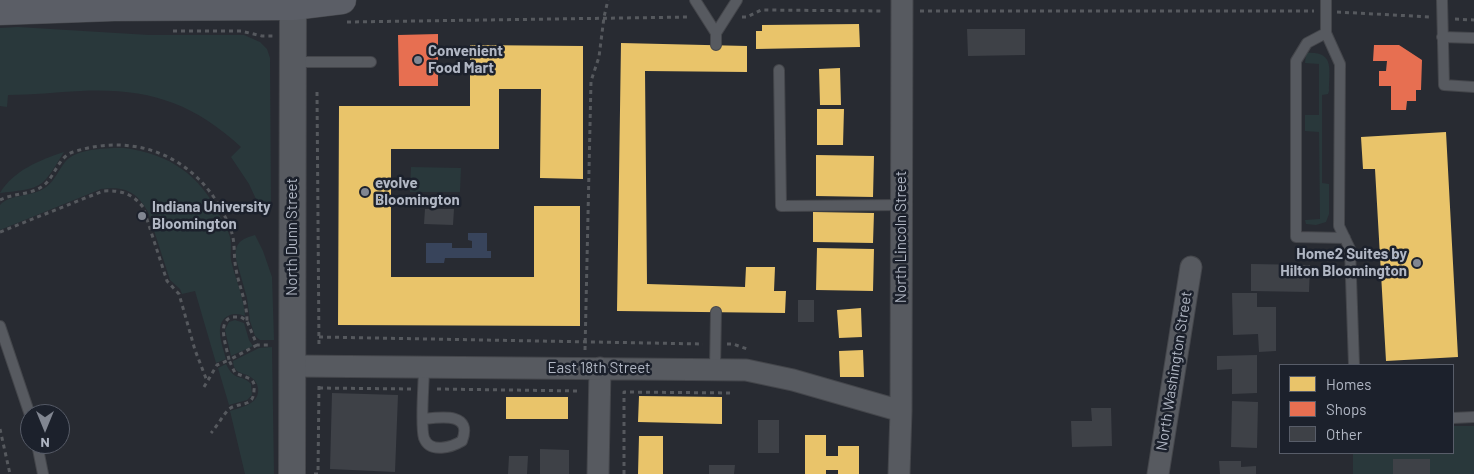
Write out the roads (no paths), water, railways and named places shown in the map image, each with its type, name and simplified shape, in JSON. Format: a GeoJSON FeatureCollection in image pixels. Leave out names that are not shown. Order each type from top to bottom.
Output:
{"type":"FeatureCollection","features":[{"type":"Feature","properties":{"kind":"main road"},"geometry":{"type":"LineString","coordinates":[[0,11],[293,3],[341,11]]}},
{"type":"Feature","properties":{"kind":"street"},"geometry":{"type":"LineString","coordinates":[[0,0],[0,6]]}},
{"type":"Feature","properties":{"kind":"street","name":"North Dunn Street"},"geometry":{"type":"LineString","coordinates":[[292,474],[289,258],[304,62],[293,3]]}},
{"type":"Feature","properties":{"kind":"street","name":"North Lincoln Street"},"geometry":{"type":"LineString","coordinates":[[893,5],[902,205],[899,474]]}},
{"type":"Feature","properties":{"kind":"street","name":"North Washington Street"},"geometry":{"type":"LineString","coordinates":[[1158,474],[1190,267]]}},
{"type":"Feature","properties":{"kind":"street","name":"East 18th Street"},"geometry":{"type":"LineString","coordinates":[[292,366],[746,370],[793,380],[901,411]]}},
{"type":"Feature","properties":{"kind":"street"},"geometry":{"type":"LineString","coordinates":[[598,474],[600,368]]}},
{"type":"Feature","properties":{"kind":"lane"},"geometry":{"type":"LineString","coordinates":[[695,0],[716,33]]}},
{"type":"Feature","properties":{"kind":"lane"},"geometry":{"type":"LineString","coordinates":[[716,46],[716,33],[736,0]]}},
{"type":"Feature","properties":{"kind":"lane"},"geometry":{"type":"LineString","coordinates":[[1326,0],[1326,33],[1340,64],[1339,226],[1350,249],[1354,364]]}},
{"type":"Feature","properties":{"kind":"lane"},"geometry":{"type":"LineString","coordinates":[[1442,0],[1444,85],[1474,87]]}},
{"type":"Feature","properties":{"kind":"lane"},"geometry":{"type":"LineString","coordinates":[[1326,33],[1307,43],[1296,61],[1296,238],[1345,238]]}},
{"type":"Feature","properties":{"kind":"lane"},"geometry":{"type":"LineString","coordinates":[[1442,37],[1474,38]]}},
{"type":"Feature","properties":{"kind":"lane"},"geometry":{"type":"LineString","coordinates":[[304,62],[372,62]]}},
{"type":"Feature","properties":{"kind":"lane"},"geometry":{"type":"LineString","coordinates":[[779,70],[781,206],[902,205]]}},
{"type":"Feature","properties":{"kind":"lane"},"geometry":{"type":"LineString","coordinates":[[715,370],[716,312]]}},
{"type":"Feature","properties":{"kind":"lane"},"geometry":{"type":"LineString","coordinates":[[0,326],[26,404]]}},
{"type":"Feature","properties":{"kind":"lane"},"geometry":{"type":"LineString","coordinates":[[423,419],[424,367]]}},
{"type":"Feature","properties":{"kind":"lane"},"geometry":{"type":"LineString","coordinates":[[1454,418],[1474,418]]}},
{"type":"Feature","properties":{"kind":"lane"},"geometry":{"type":"LineString","coordinates":[[39,454],[43,474]]}},
{"type":"Feature","properties":{"kind":"water"},"geometry":{"type":"Polygon","coordinates":[[[468,233],[487,233],[487,251],[491,251],[491,258],[445,258],[444,263],[426,263],[426,243],[452,243],[452,248],[472,248],[472,241],[468,240],[468,233]]]}},
{"type":"Feature","properties":{"kind":"place","name":"Convenient Food Mart"},"geometry":{"type":"Point","coordinates":[418,60]}},
{"type":"Feature","properties":{"kind":"place","name":"evolve Bloomington"},"geometry":{"type":"Point","coordinates":[365,192]}},
{"type":"Feature","properties":{"kind":"place","name":"Indiana University Bloomington"},"geometry":{"type":"Point","coordinates":[142,216]}},
{"type":"Feature","properties":{"kind":"place","name":"Home2 Suites by Hilton Bloomington"},"geometry":{"type":"Point","coordinates":[1417,263]}}]}
